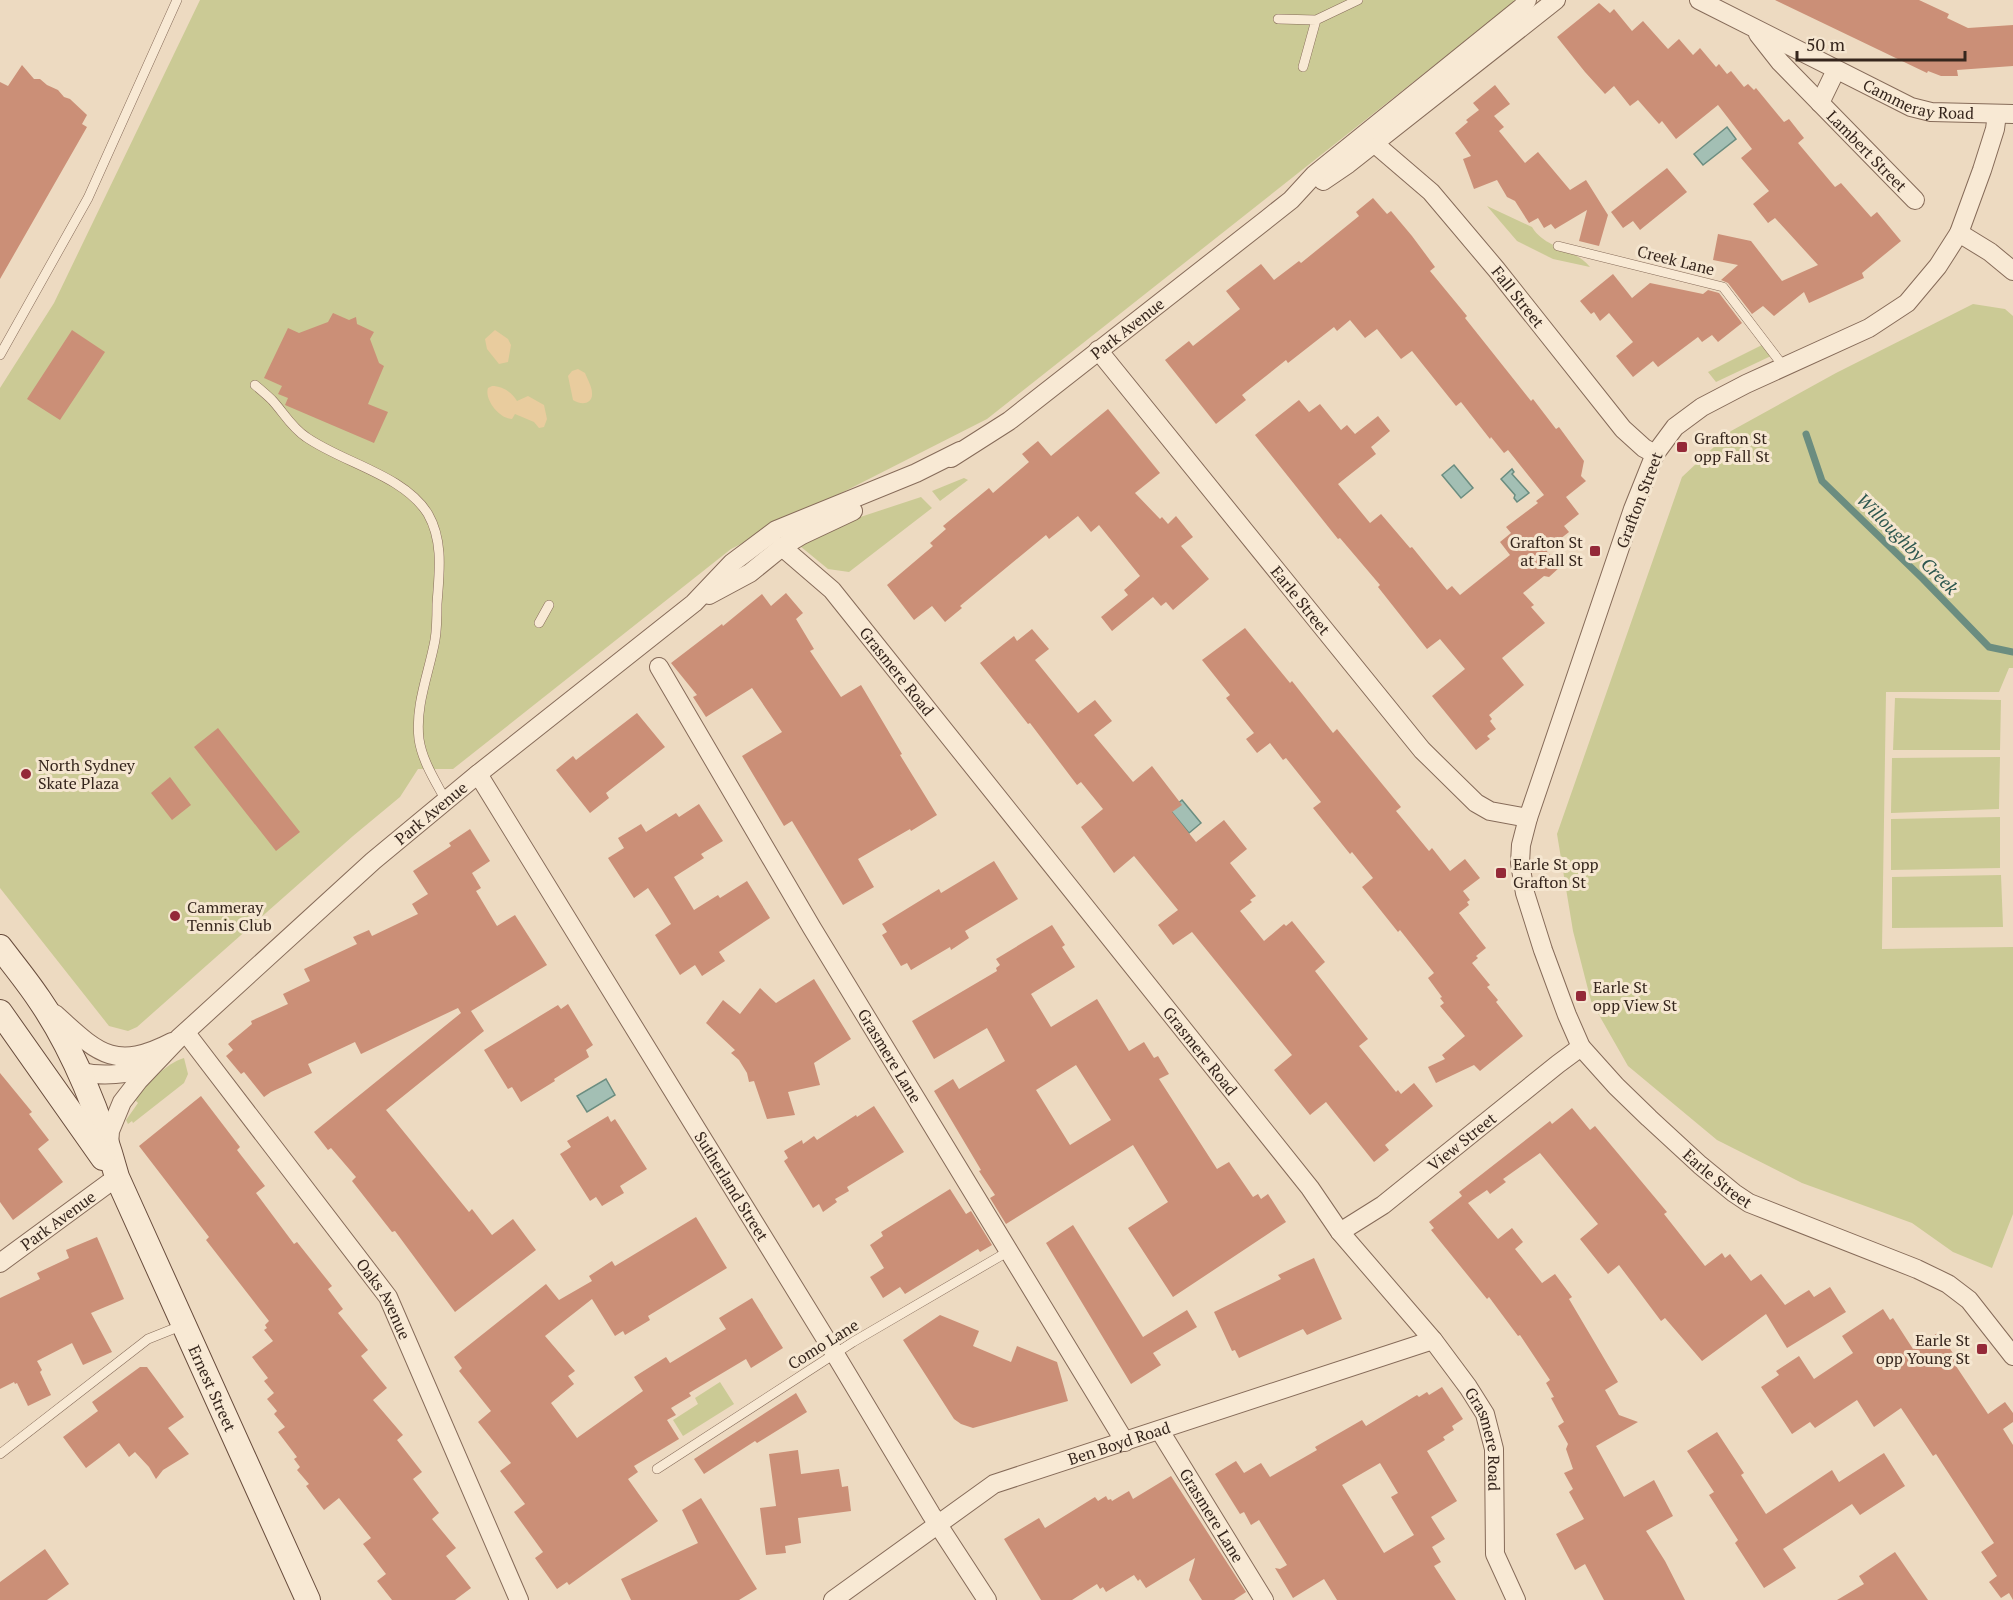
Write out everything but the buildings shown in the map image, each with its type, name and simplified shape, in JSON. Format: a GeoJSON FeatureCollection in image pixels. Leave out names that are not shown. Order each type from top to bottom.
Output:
{"type":"FeatureCollection","features":[{"type":"Feature","properties":{"kind":"main road","name":"Ernest Street"},"geometry":{"type":"LineString","coordinates":[[0,947],[39,999],[61,1036],[89,1095],[110,1150],[117,1178],[308,1600]]}},
{"type":"Feature","properties":{"kind":"main road"},"geometry":{"type":"LineString","coordinates":[[0,998],[57,1060],[77,1071]]}},
{"type":"Feature","properties":{"kind":"main road","name":"Ernest Street"},"geometry":{"type":"LineString","coordinates":[[0,1012],[117,1178]]}},
{"type":"Feature","properties":{"kind":"street","name":"Park Avenue"},"geometry":{"type":"LineString","coordinates":[[1291,200],[1314,175],[1522,7],[1527,0]]}},
{"type":"Feature","properties":{"kind":"street","name":"Park Avenue"},"geometry":{"type":"LineString","coordinates":[[110,1150],[111,1131],[122,1102],[182,1035],[373,861],[478,774],[694,603],[732,563],[776,530],[916,473],[960,451],[1009,421],[1291,200],[1339,171],[1375,144],[1556,0]]}},
{"type":"Feature","properties":{"kind":"street","name":"Cammeray Road"},"geometry":{"type":"LineString","coordinates":[[1699,0],[1911,106],[1931,112],[2005,114]]}},
{"type":"Feature","properties":{"kind":"street","name":"Lambert Street"},"geometry":{"type":"LineString","coordinates":[[1753,28],[1780,62],[1915,200]]}},
{"type":"Feature","properties":{"kind":"street","name":"Lambert Street"},"geometry":{"type":"LineString","coordinates":[[1820,103],[1836,70]]}},
{"type":"Feature","properties":{"kind":"street","name":"Grafton Street"},"geometry":{"type":"LineString","coordinates":[[1525,893],[1520,862],[1521,845],[1528,818],[1633,510],[1655,454],[1675,427],[1695,411],[1721,396],[1869,328],[1907,303],[1938,266],[1959,233],[1983,170],[1995,129],[2005,114]]}},
{"type":"Feature","properties":{"kind":"street","name":"Fall Street"},"geometry":{"type":"LineString","coordinates":[[1375,144],[1431,192],[1496,268],[1623,429],[1644,448],[1655,454]]}},
{"type":"Feature","properties":{"kind":"street"},"geometry":{"type":"LineString","coordinates":[[1959,233],[1990,252],[2013,271]]}},
{"type":"Feature","properties":{"kind":"street","name":"Earle Street"},"geometry":{"type":"LineString","coordinates":[[1098,351],[1422,750],[1476,803],[1490,811],[1528,818]]}},
{"type":"Feature","properties":{"kind":"street","name":"Park Avenue"},"geometry":{"type":"LineString","coordinates":[[694,603],[750,573],[782,547],[802,535],[924,478],[960,451]]}},
{"type":"Feature","properties":{"kind":"street","name":"Grasmere Road"},"geometry":{"type":"LineString","coordinates":[[782,547],[832,590],[1310,1188],[1340,1232],[1433,1340],[1468,1387],[1485,1414],[1494,1449],[1495,1554],[1516,1600]]}},
{"type":"Feature","properties":{"kind":"street","name":"Grasmere Lane"},"geometry":{"type":"LineString","coordinates":[[659,667],[812,928],[1125,1442]]}},
{"type":"Feature","properties":{"kind":"street","name":"Sutherland Street"},"geometry":{"type":"LineString","coordinates":[[478,774],[938,1524],[987,1600]]}},
{"type":"Feature","properties":{"kind":"street","name":"Earle Street"},"geometry":{"type":"LineString","coordinates":[[1525,893],[1543,950],[1581,1047],[1649,1118],[1734,1193],[1763,1209],[1917,1269],[1948,1284],[1969,1300],[2013,1356]]}},
{"type":"Feature","properties":{"kind":"street","name":"Park Avenue"},"geometry":{"type":"LineString","coordinates":[[39,999],[89,1045],[106,1054],[125,1057],[153,1051],[182,1035]]}},
{"type":"Feature","properties":{"kind":"street","name":"Oaks Avenue"},"geometry":{"type":"LineString","coordinates":[[182,1035],[388,1297],[519,1600]]}},
{"type":"Feature","properties":{"kind":"street","name":"View Street"},"geometry":{"type":"LineString","coordinates":[[1340,1232],[1383,1205],[1581,1047]]}},
{"type":"Feature","properties":{"kind":"street","name":"Park Avenue"},"geometry":{"type":"LineString","coordinates":[[77,1071],[103,1074],[125,1073],[146,1067],[163,1056]]}},
{"type":"Feature","properties":{"kind":"street","name":"Park Avenue"},"geometry":{"type":"LineString","coordinates":[[0,1263],[117,1178]]}},
{"type":"Feature","properties":{"kind":"street","name":"Ben Boyd Road"},"geometry":{"type":"LineString","coordinates":[[833,1600],[994,1484],[1433,1340]]}},
{"type":"Feature","properties":{"kind":"street","name":"Grasmere Lane"},"geometry":{"type":"LineString","coordinates":[[1160,1431],[1264,1600]]}},
{"type":"Feature","properties":{"kind":"lane"},"geometry":{"type":"LineString","coordinates":[[0,355],[88,198],[177,0]]}},
{"type":"Feature","properties":{"kind":"lane"},"geometry":{"type":"LineString","coordinates":[[1278,19],[1316,20],[1358,0]]}},
{"type":"Feature","properties":{"kind":"lane"},"geometry":{"type":"LineString","coordinates":[[1303,67],[1316,20]]}},
{"type":"Feature","properties":{"kind":"lane","name":"Creek Lane"},"geometry":{"type":"LineString","coordinates":[[1558,246],[1723,287],[1784,367]]}},
{"type":"Feature","properties":{"kind":"lane"},"geometry":{"type":"LineString","coordinates":[[255,385],[273,401],[298,431],[327,449],[398,484],[428,514],[436,533],[440,556],[435,639],[420,704],[419,741],[427,764],[446,801]]}},
{"type":"Feature","properties":{"kind":"lane"},"geometry":{"type":"LineString","coordinates":[[538,623],[549,605]]}},
{"type":"Feature","properties":{"kind":"lane","name":"Como Lane"},"geometry":{"type":"LineString","coordinates":[[657,1468],[835,1354],[1009,1251]]}},
{"type":"Feature","properties":{"kind":"lane"},"geometry":{"type":"LineString","coordinates":[[0,1454],[148,1339],[183,1325]]}},
{"type":"Feature","properties":{"kind":"shaded area"},"geometry":{"type":"Polygon","coordinates":[[[200,0],[1517,0],[987,419],[731,549],[453,769],[418,769],[400,797],[137,1027],[128,1031],[109,1026],[0,888],[0,388],[54,303],[200,0]]]}},
{"type":"Feature","properties":{"kind":"shaded area"},"geometry":{"type":"Polygon","coordinates":[[[1727,127],[1736,139],[1703,165],[1694,154],[1727,127]]]}},
{"type":"Feature","properties":{"kind":"shaded area"},"geometry":{"type":"Polygon","coordinates":[[[1487,206],[1532,227],[1544,240],[1576,256],[1590,267],[1553,259],[1517,241],[1487,206]]]}},
{"type":"Feature","properties":{"kind":"shaded area"},"geometry":{"type":"Polygon","coordinates":[[[1973,304],[2005,309],[2013,316],[2013,668],[2009,668],[1999,692],[1886,692],[1882,949],[2013,947],[2013,1214],[1992,1268],[1953,1252],[1912,1223],[1802,1183],[1717,1140],[1628,1066],[1591,1001],[1573,931],[1557,834],[1682,477],[1731,431],[1836,373],[1973,304]]]}},
{"type":"Feature","properties":{"kind":"shaded area"},"geometry":{"type":"Polygon","coordinates":[[[1762,345],[1771,356],[1716,382],[1708,372],[1762,345]]]}},
{"type":"Feature","properties":{"kind":"shaded area"},"geometry":{"type":"Polygon","coordinates":[[[1454,465],[1473,488],[1461,498],[1442,475],[1454,465]]]}},
{"type":"Feature","properties":{"kind":"shaded area"},"geometry":{"type":"Polygon","coordinates":[[[1512,469],[1514,472],[1512,474],[1529,493],[1517,502],[1515,495],[1501,479],[1512,469]]]}},
{"type":"Feature","properties":{"kind":"shaded area"},"geometry":{"type":"Polygon","coordinates":[[[964,478],[968,480],[940,501],[932,491],[964,478]]]}},
{"type":"Feature","properties":{"kind":"shaded area"},"geometry":{"type":"Polygon","coordinates":[[[921,497],[932,508],[849,572],[828,569],[800,546],[824,529],[921,497]]]}},
{"type":"Feature","properties":{"kind":"shaded area"},"geometry":{"type":"Polygon","coordinates":[[[1895,698],[2001,700],[2000,750],[1893,750],[1895,698]]]}},
{"type":"Feature","properties":{"kind":"shaded area"},"geometry":{"type":"Polygon","coordinates":[[[2000,757],[1999,809],[1891,813],[1892,758],[2000,757]]]}},
{"type":"Feature","properties":{"kind":"shaded area"},"geometry":{"type":"Polygon","coordinates":[[[1182,800],[1201,823],[1189,833],[1170,810],[1182,800]]]}},
{"type":"Feature","properties":{"kind":"shaded area"},"geometry":{"type":"Polygon","coordinates":[[[2000,817],[2000,868],[1891,870],[1891,819],[2000,817]]]}},
{"type":"Feature","properties":{"kind":"shaded area"},"geometry":{"type":"Polygon","coordinates":[[[2001,875],[2003,927],[1892,928],[1892,877],[2001,875]]]}},
{"type":"Feature","properties":{"kind":"shaded area"},"geometry":{"type":"Polygon","coordinates":[[[184,1058],[188,1074],[184,1083],[133,1123],[132,1121],[128,1124],[126,1120],[138,1103],[134,1099],[163,1070],[184,1058]]]}},
{"type":"Feature","properties":{"kind":"shaded area"},"geometry":{"type":"Polygon","coordinates":[[[606,1079],[615,1095],[587,1112],[577,1096],[606,1079]]]}},
{"type":"Feature","properties":{"kind":"shaded area"},"geometry":{"type":"Polygon","coordinates":[[[720,1382],[734,1404],[683,1436],[673,1420],[698,1404],[695,1398],[720,1382]]]}},
{"type":"Feature","properties":{"kind":"sand"},"geometry":{"type":"Polygon","coordinates":[[[495,330],[508,339],[511,345],[508,362],[499,364],[487,349],[485,339],[495,330]]]}},
{"type":"Feature","properties":{"kind":"sand"},"geometry":{"type":"Polygon","coordinates":[[[578,369],[585,373],[592,391],[592,397],[586,403],[573,400],[568,376],[572,371],[578,369]]]}},
{"type":"Feature","properties":{"kind":"sand"},"geometry":{"type":"Polygon","coordinates":[[[492,386],[506,390],[517,401],[528,396],[544,405],[547,419],[544,427],[539,428],[534,422],[515,414],[512,419],[503,416],[488,398],[488,388],[492,386]]]}},
{"type":"Feature","properties":{"kind":"waterway","name":"Willoughby Creek"},"geometry":{"type":"LineString","coordinates":[[1806,434],[1822,481],[1989,647],[2013,652]]}},
{"type":"Feature","properties":{"kind":"place","name":"Grafton St opp Fall St"},"geometry":{"type":"Point","coordinates":[1682,447]}},
{"type":"Feature","properties":{"kind":"place","name":"Grafton St at Fall St"},"geometry":{"type":"Point","coordinates":[1595,551]}},
{"type":"Feature","properties":{"kind":"place","name":"North Sydney Skate Plaza"},"geometry":{"type":"Point","coordinates":[26,774]}},
{"type":"Feature","properties":{"kind":"place","name":"Earle St opp Grafton St"},"geometry":{"type":"Point","coordinates":[1501,873]}},
{"type":"Feature","properties":{"kind":"place","name":"Cammeray Tennis Club"},"geometry":{"type":"Point","coordinates":[175,916]}},
{"type":"Feature","properties":{"kind":"place","name":"Earle St opp View St"},"geometry":{"type":"Point","coordinates":[1581,996]}},
{"type":"Feature","properties":{"kind":"place","name":"Earle St opp Young St"},"geometry":{"type":"Point","coordinates":[1982,1349]}}]}
